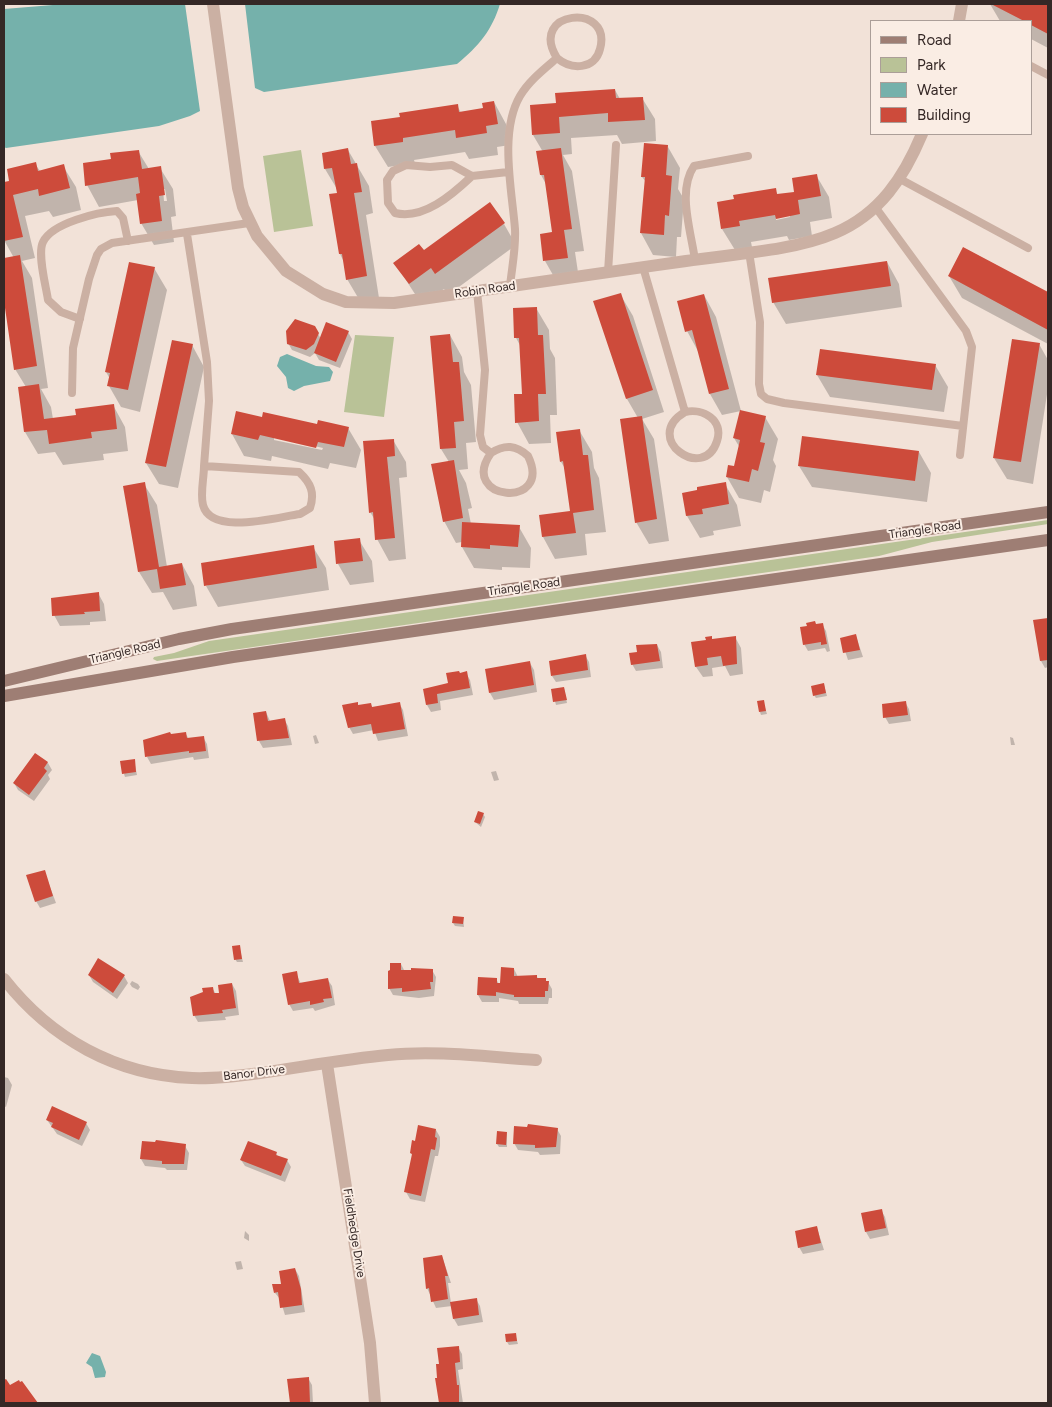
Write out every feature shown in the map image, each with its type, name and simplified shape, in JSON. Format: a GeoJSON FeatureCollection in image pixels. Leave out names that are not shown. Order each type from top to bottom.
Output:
{"type":"FeatureCollection","features":[{"type":"Feature","properties":{"kind":"street","name":"Robin Road"},"geometry":{"type":"LineString","coordinates":[[213,4],[238,188],[250,223],[272,257],[286,272],[323,294],[346,302],[394,303],[749,252],[812,241],[836,233],[876,208],[900,179],[922,135]]}},
{"type":"Feature","properties":{"kind":"street"},"geometry":{"type":"LineString","coordinates":[[959,20],[962,4]]}},
{"type":"Feature","properties":{"kind":"street","name":"Triangle Road"},"geometry":{"type":"LineString","coordinates":[[4,681],[179,639],[232,629],[1048,512]]}},
{"type":"Feature","properties":{"kind":"street","name":"Triangle Road"},"geometry":{"type":"LineString","coordinates":[[4,696],[233,658],[1048,540]]}},
{"type":"Feature","properties":{"kind":"street","name":"Banor Drive"},"geometry":{"type":"LineString","coordinates":[[4,979],[19,999],[56,1032],[122,1067],[151,1074],[193,1078],[231,1076],[389,1055],[434,1054],[536,1060]]}},
{"type":"Feature","properties":{"kind":"street","name":"Fieldhedge Drive"},"geometry":{"type":"LineString","coordinates":[[327,1064],[370,1343],[375,1403]]}},
{"type":"Feature","properties":{"kind":"lane"},"geometry":{"type":"LineString","coordinates":[[584,17],[597,26],[602,43],[595,59],[589,64],[572,67],[557,58],[552,52],[551,35],[560,22],[567,18],[584,17]]}},
{"type":"Feature","properties":{"kind":"lane"},"geometry":{"type":"LineString","coordinates":[[510,286],[515,230],[508,172],[511,128],[518,98],[531,80],[557,58]]}},
{"type":"Feature","properties":{"kind":"lane"},"geometry":{"type":"LineString","coordinates":[[1032,67],[1048,75]]}},
{"type":"Feature","properties":{"kind":"lane"},"geometry":{"type":"LineString","coordinates":[[608,272],[616,145]]}},
{"type":"Feature","properties":{"kind":"lane"},"geometry":{"type":"LineString","coordinates":[[695,260],[685,191],[687,176],[694,166],[748,156]]}},
{"type":"Feature","properties":{"kind":"lane"},"geometry":{"type":"LineString","coordinates":[[472,176],[454,192],[418,214],[404,215],[395,213],[388,203],[387,180],[393,171],[406,165],[430,167],[452,165],[472,176],[508,172]]}},
{"type":"Feature","properties":{"kind":"lane"},"geometry":{"type":"LineString","coordinates":[[900,179],[1028,248]]}},
{"type":"Feature","properties":{"kind":"lane"},"geometry":{"type":"LineString","coordinates":[[876,208],[966,331],[972,347],[960,455]]}},
{"type":"Feature","properties":{"kind":"lane"},"geometry":{"type":"LineString","coordinates":[[80,319],[61,312],[48,300],[41,254],[42,242],[50,233],[60,227],[101,212],[117,211],[123,218],[128,241]]}},
{"type":"Feature","properties":{"kind":"lane"},"geometry":{"type":"LineString","coordinates":[[72,393],[73,348],[97,255],[101,249],[112,243],[187,234],[250,223]]}},
{"type":"Feature","properties":{"kind":"lane"},"geometry":{"type":"LineString","coordinates":[[187,234],[207,362],[209,401],[204,466],[203,505],[207,514],[216,522],[228,524],[300,514],[310,508],[313,499],[312,489],[308,480],[299,472],[204,466]]}},
{"type":"Feature","properties":{"kind":"lane"},"geometry":{"type":"LineString","coordinates":[[749,252],[760,322],[759,384],[761,394],[768,399],[784,403],[963,426]]}},
{"type":"Feature","properties":{"kind":"lane"},"geometry":{"type":"LineString","coordinates":[[642,267],[685,412]]}},
{"type":"Feature","properties":{"kind":"lane"},"geometry":{"type":"LineString","coordinates":[[477,291],[485,370],[480,435],[483,447],[491,453]]}},
{"type":"Feature","properties":{"kind":"lane"},"geometry":{"type":"LineString","coordinates":[[700,411],[708,414],[717,426],[717,441],[714,448],[701,457],[687,457],[680,454],[672,442],[671,428],[679,415],[685,412],[700,411]]}},
{"type":"Feature","properties":{"kind":"lane"},"geometry":{"type":"LineString","coordinates":[[506,446],[522,450],[528,456],[533,471],[526,486],[513,494],[506,494],[492,488],[485,475],[485,467],[491,453],[506,446]]}},
{"type":"Feature","properties":{"kind":"green space"},"geometry":{"type":"Polygon","coordinates":[[[301,150],[313,226],[274,232],[263,156],[301,150]]]}},
{"type":"Feature","properties":{"kind":"green space"},"geometry":{"type":"Polygon","coordinates":[[[355,335],[394,337],[384,417],[344,412],[355,335]]]}},
{"type":"Feature","properties":{"kind":"green space"},"geometry":{"type":"Polygon","coordinates":[[[1048,520],[1048,524],[932,542],[879,556],[157,661],[153,659],[154,657],[174,653],[209,641],[1048,520]]]}},
{"type":"Feature","properties":{"kind":"water"},"geometry":{"type":"Polygon","coordinates":[[[65,4],[185,4],[200,111],[159,126],[4,147],[4,9],[65,4]]]}},
{"type":"Feature","properties":{"kind":"water"},"geometry":{"type":"Polygon","coordinates":[[[245,4],[500,4],[493,22],[484,37],[457,64],[264,92],[255,88],[245,4]]]}},
{"type":"Feature","properties":{"kind":"water"},"geometry":{"type":"Polygon","coordinates":[[[287,354],[316,366],[329,367],[333,372],[330,381],[304,386],[294,391],[288,388],[286,377],[277,366],[280,357],[287,354]]]}},
{"type":"Feature","properties":{"kind":"water"},"geometry":{"type":"Polygon","coordinates":[[[92,1353],[100,1356],[106,1372],[105,1377],[95,1378],[92,1367],[86,1363],[92,1353]]]}},
{"type":"Feature","properties":{"kind":"building"},"geometry":{"type":"Polygon","coordinates":[[[991,4],[1048,4],[1048,34],[1032,26],[1032,20],[1022,20],[991,4]]]}},
{"type":"Feature","properties":{"kind":"building"},"geometry":{"type":"Polygon","coordinates":[[[615,89],[616,98],[643,97],[645,120],[608,122],[608,113],[559,117],[560,133],[532,135],[530,105],[556,103],[555,93],[615,89]]]}},
{"type":"Feature","properties":{"kind":"building"},"geometry":{"type":"Polygon","coordinates":[[[494,101],[498,124],[486,126],[487,133],[456,138],[455,130],[403,138],[403,142],[374,146],[371,121],[400,117],[399,113],[458,104],[459,112],[483,108],[482,103],[494,101]]]}},
{"type":"Feature","properties":{"kind":"building"},"geometry":{"type":"Polygon","coordinates":[[[644,143],[668,145],[666,175],[672,176],[669,216],[665,215],[664,235],[640,233],[645,177],[641,177],[644,143]]]}},
{"type":"Feature","properties":{"kind":"building"},"geometry":{"type":"Polygon","coordinates":[[[348,148],[351,164],[357,163],[362,192],[354,193],[367,276],[346,280],[342,254],[339,254],[329,194],[337,193],[332,168],[324,169],[322,153],[348,148]]]}},
{"type":"Feature","properties":{"kind":"building"},"geometry":{"type":"Polygon","coordinates":[[[561,148],[572,229],[564,230],[568,258],[543,261],[540,234],[552,232],[544,175],[540,175],[536,151],[561,148]]]}},
{"type":"Feature","properties":{"kind":"building"},"geometry":{"type":"Polygon","coordinates":[[[139,150],[142,169],[161,166],[165,195],[159,196],[162,221],[140,224],[136,194],[140,193],[138,177],[85,186],[83,163],[111,159],[110,153],[139,150]]]}},
{"type":"Feature","properties":{"kind":"building"},"geometry":{"type":"Polygon","coordinates":[[[36,162],[38,171],[64,164],[70,188],[39,196],[38,189],[13,195],[23,237],[4,241],[4,182],[9,181],[7,169],[36,162]]]}},
{"type":"Feature","properties":{"kind":"building"},"geometry":{"type":"Polygon","coordinates":[[[817,174],[821,196],[798,200],[800,214],[776,219],[775,215],[739,221],[740,226],[721,229],[717,202],[734,199],[733,195],[776,188],[777,194],[794,192],[792,178],[817,174]]]}},
{"type":"Feature","properties":{"kind":"building"},"geometry":{"type":"Polygon","coordinates":[[[490,202],[505,223],[435,274],[431,268],[409,284],[393,263],[419,244],[424,250],[490,202]]]}},
{"type":"Feature","properties":{"kind":"building"},"geometry":{"type":"Polygon","coordinates":[[[963,247],[1048,292],[1048,330],[948,276],[963,247]]]}},
{"type":"Feature","properties":{"kind":"building"},"geometry":{"type":"Polygon","coordinates":[[[20,255],[37,366],[14,370],[4,301],[4,258],[20,255]]]}},
{"type":"Feature","properties":{"kind":"building"},"geometry":{"type":"Polygon","coordinates":[[[887,261],[891,286],[772,303],[768,278],[887,261]]]}},
{"type":"Feature","properties":{"kind":"building"},"geometry":{"type":"Polygon","coordinates":[[[129,262],[155,267],[128,390],[107,386],[110,373],[105,372],[129,262]]]}},
{"type":"Feature","properties":{"kind":"building"},"geometry":{"type":"Polygon","coordinates":[[[621,293],[653,390],[626,399],[593,301],[621,293]]]}},
{"type":"Feature","properties":{"kind":"building"},"geometry":{"type":"Polygon","coordinates":[[[704,294],[729,389],[709,394],[692,330],[685,332],[677,301],[704,294]]]}},
{"type":"Feature","properties":{"kind":"building"},"geometry":{"type":"Polygon","coordinates":[[[537,307],[538,335],[543,335],[546,394],[538,394],[539,421],[515,423],[514,394],[522,394],[519,338],[514,338],[513,308],[537,307]]]}},
{"type":"Feature","properties":{"kind":"building"},"geometry":{"type":"Polygon","coordinates":[[[295,319],[315,326],[319,333],[314,344],[306,350],[287,344],[286,331],[295,319]]]}},
{"type":"Feature","properties":{"kind":"building"},"geometry":{"type":"Polygon","coordinates":[[[326,322],[349,331],[336,362],[314,353],[326,322]]]}},
{"type":"Feature","properties":{"kind":"building"},"geometry":{"type":"Polygon","coordinates":[[[450,334],[453,362],[459,362],[464,421],[454,422],[456,448],[440,449],[430,336],[450,334]]]}},
{"type":"Feature","properties":{"kind":"building"},"geometry":{"type":"Polygon","coordinates":[[[1012,339],[1040,343],[1021,462],[993,458],[1012,339]]]}},
{"type":"Feature","properties":{"kind":"building"},"geometry":{"type":"Polygon","coordinates":[[[172,340],[193,344],[166,467],[145,463],[172,340]]]}},
{"type":"Feature","properties":{"kind":"building"},"geometry":{"type":"Polygon","coordinates":[[[820,349],[936,364],[932,390],[816,375],[820,349]]]}},
{"type":"Feature","properties":{"kind":"building"},"geometry":{"type":"Polygon","coordinates":[[[39,384],[44,419],[76,415],[75,409],[114,404],[117,429],[91,432],[92,438],[49,444],[47,430],[24,432],[18,387],[39,384]]]}},
{"type":"Feature","properties":{"kind":"building"},"geometry":{"type":"Polygon","coordinates":[[[740,410],[766,416],[760,442],[765,443],[758,471],[752,469],[749,482],[726,477],[728,465],[734,466],[740,440],[733,438],[740,410]]]}},
{"type":"Feature","properties":{"kind":"building"},"geometry":{"type":"Polygon","coordinates":[[[236,411],[262,417],[263,412],[317,424],[318,420],[349,427],[344,447],[318,442],[316,448],[260,435],[258,440],[231,434],[236,411]]]}},
{"type":"Feature","properties":{"kind":"building"},"geometry":{"type":"Polygon","coordinates":[[[642,416],[657,519],[635,523],[620,419],[642,416]]]}},
{"type":"Feature","properties":{"kind":"building"},"geometry":{"type":"Polygon","coordinates":[[[580,429],[583,455],[588,455],[594,510],[573,513],[576,533],[542,537],[539,515],[570,511],[563,461],[560,462],[556,432],[580,429]]]}},
{"type":"Feature","properties":{"kind":"building"},"geometry":{"type":"Polygon","coordinates":[[[802,436],[919,451],[915,481],[798,466],[802,436]]]}},
{"type":"Feature","properties":{"kind":"building"},"geometry":{"type":"Polygon","coordinates":[[[394,439],[395,456],[387,457],[395,538],[375,540],[373,512],[369,513],[363,441],[394,439]]]}},
{"type":"Feature","properties":{"kind":"building"},"geometry":{"type":"Polygon","coordinates":[[[454,460],[463,518],[443,522],[431,464],[454,460]]]}},
{"type":"Feature","properties":{"kind":"building"},"geometry":{"type":"Polygon","coordinates":[[[145,482],[159,567],[182,563],[186,585],[160,589],[157,569],[138,572],[123,486],[145,482]]]}},
{"type":"Feature","properties":{"kind":"building"},"geometry":{"type":"Polygon","coordinates":[[[726,482],[729,504],[702,509],[703,514],[686,516],[682,493],[697,490],[697,487],[726,482]]]}},
{"type":"Feature","properties":{"kind":"building"},"geometry":{"type":"Polygon","coordinates":[[[462,522],[520,525],[518,547],[490,545],[490,549],[461,547],[462,522]]]}},
{"type":"Feature","properties":{"kind":"building"},"geometry":{"type":"Polygon","coordinates":[[[360,538],[363,561],[336,564],[334,541],[360,538]]]}},
{"type":"Feature","properties":{"kind":"building"},"geometry":{"type":"Polygon","coordinates":[[[314,545],[317,568],[204,586],[201,563],[314,545]]]}},
{"type":"Feature","properties":{"kind":"building"},"geometry":{"type":"Polygon","coordinates":[[[99,592],[100,611],[52,616],[51,598],[99,592]]]}},
{"type":"Feature","properties":{"kind":"building"},"geometry":{"type":"Polygon","coordinates":[[[1048,618],[1048,660],[1040,661],[1033,620],[1048,618]]]}},
{"type":"Feature","properties":{"kind":"building"},"geometry":{"type":"Polygon","coordinates":[[[815,621],[816,624],[823,623],[827,644],[821,645],[821,642],[803,645],[800,627],[807,626],[806,623],[815,621]]]}},
{"type":"Feature","properties":{"kind":"building"},"geometry":{"type":"Polygon","coordinates":[[[856,634],[860,650],[843,653],[840,638],[856,634]]]}},
{"type":"Feature","properties":{"kind":"building"},"geometry":{"type":"Polygon","coordinates":[[[712,636],[712,639],[736,636],[737,664],[723,666],[721,656],[707,658],[708,665],[695,667],[691,642],[706,640],[705,637],[712,636]]]}},
{"type":"Feature","properties":{"kind":"building"},"geometry":{"type":"Polygon","coordinates":[[[657,644],[660,661],[631,665],[629,653],[637,652],[636,645],[657,644]]]}},
{"type":"Feature","properties":{"kind":"building"},"geometry":{"type":"Polygon","coordinates":[[[586,654],[588,670],[551,676],[549,661],[586,654]]]}},
{"type":"Feature","properties":{"kind":"building"},"geometry":{"type":"Polygon","coordinates":[[[530,661],[534,685],[489,693],[485,669],[530,661]]]}},
{"type":"Feature","properties":{"kind":"building"},"geometry":{"type":"Polygon","coordinates":[[[459,671],[460,673],[467,671],[470,688],[437,694],[438,703],[426,705],[423,689],[448,683],[446,673],[459,671]]]}},
{"type":"Feature","properties":{"kind":"building"},"geometry":{"type":"Polygon","coordinates":[[[824,683],[826,693],[813,696],[811,686],[824,683]]]}},
{"type":"Feature","properties":{"kind":"building"},"geometry":{"type":"Polygon","coordinates":[[[564,687],[567,700],[553,702],[551,689],[564,687]]]}},
{"type":"Feature","properties":{"kind":"building"},"geometry":{"type":"Polygon","coordinates":[[[764,700],[766,711],[759,712],[757,701],[764,700]]]}},
{"type":"Feature","properties":{"kind":"building"},"geometry":{"type":"Polygon","coordinates":[[[906,701],[908,715],[883,718],[882,704],[906,701]]]}},
{"type":"Feature","properties":{"kind":"building"},"geometry":{"type":"Polygon","coordinates":[[[358,702],[358,705],[371,703],[372,707],[400,702],[405,729],[373,734],[371,724],[348,728],[342,705],[358,702]]]}},
{"type":"Feature","properties":{"kind":"building"},"geometry":{"type":"Polygon","coordinates":[[[266,711],[268,721],[285,718],[289,738],[257,741],[253,713],[266,711]]]}},
{"type":"Feature","properties":{"kind":"building"},"geometry":{"type":"Polygon","coordinates":[[[170,732],[171,734],[186,732],[187,738],[204,736],[206,751],[189,753],[189,751],[145,757],[143,740],[170,732]]]}},
{"type":"Feature","properties":{"kind":"building"},"geometry":{"type":"Polygon","coordinates":[[[35,753],[48,762],[44,768],[47,771],[29,795],[13,783],[35,753]]]}},
{"type":"Feature","properties":{"kind":"building"},"geometry":{"type":"Polygon","coordinates":[[[135,759],[136,772],[122,774],[120,761],[135,759]]]}},
{"type":"Feature","properties":{"kind":"building"},"geometry":{"type":"Polygon","coordinates":[[[478,811],[484,813],[480,824],[474,822],[478,811]]]}},
{"type":"Feature","properties":{"kind":"building"},"geometry":{"type":"Polygon","coordinates":[[[45,870],[53,896],[35,902],[26,875],[45,870]]]}},
{"type":"Feature","properties":{"kind":"building"},"geometry":{"type":"Polygon","coordinates":[[[453,916],[464,917],[463,924],[452,923],[453,916]]]}},
{"type":"Feature","properties":{"kind":"building"},"geometry":{"type":"Polygon","coordinates":[[[240,945],[242,959],[234,960],[232,946],[240,945]]]}},
{"type":"Feature","properties":{"kind":"building"},"geometry":{"type":"Polygon","coordinates":[[[98,958],[125,975],[113,993],[88,975],[98,958]]]}},
{"type":"Feature","properties":{"kind":"building"},"geometry":{"type":"Polygon","coordinates":[[[390,963],[401,963],[401,970],[411,970],[411,968],[433,969],[433,982],[430,982],[431,989],[402,992],[402,988],[388,989],[390,963]]]}},
{"type":"Feature","properties":{"kind":"building"},"geometry":{"type":"Polygon","coordinates":[[[501,967],[514,968],[514,976],[537,975],[537,978],[546,978],[546,981],[549,981],[545,997],[514,997],[514,995],[496,992],[496,996],[477,995],[478,977],[497,978],[497,983],[500,983],[501,967]]]}},
{"type":"Feature","properties":{"kind":"building"},"geometry":{"type":"Polygon","coordinates":[[[297,971],[299,983],[328,978],[332,998],[323,999],[324,1002],[310,1005],[310,1001],[288,1005],[282,974],[297,971]]]}},
{"type":"Feature","properties":{"kind":"building"},"geometry":{"type":"Polygon","coordinates":[[[232,983],[236,1008],[222,1010],[223,1013],[193,1016],[190,997],[203,992],[202,988],[213,987],[214,993],[219,993],[218,985],[232,983]]]}},
{"type":"Feature","properties":{"kind":"building"},"geometry":{"type":"Polygon","coordinates":[[[52,1106],[87,1122],[79,1140],[51,1127],[53,1123],[46,1120],[52,1106]]]}},
{"type":"Feature","properties":{"kind":"building"},"geometry":{"type":"Polygon","coordinates":[[[528,1124],[558,1128],[556,1147],[535,1148],[535,1145],[513,1144],[514,1126],[527,1127],[528,1124]]]}},
{"type":"Feature","properties":{"kind":"building"},"geometry":{"type":"Polygon","coordinates":[[[418,1125],[436,1129],[435,1137],[437,1138],[435,1150],[431,1149],[421,1196],[404,1192],[412,1154],[410,1153],[412,1140],[415,1141],[418,1125]]]}},
{"type":"Feature","properties":{"kind":"building"},"geometry":{"type":"Polygon","coordinates":[[[497,1131],[507,1132],[506,1145],[496,1144],[497,1131]]]}},
{"type":"Feature","properties":{"kind":"building"},"geometry":{"type":"Polygon","coordinates":[[[156,1140],[186,1144],[184,1164],[162,1164],[162,1161],[140,1159],[142,1141],[155,1142],[156,1140]]]}},
{"type":"Feature","properties":{"kind":"building"},"geometry":{"type":"Polygon","coordinates":[[[248,1141],[277,1152],[276,1155],[288,1159],[281,1176],[240,1160],[248,1141]]]}},
{"type":"Feature","properties":{"kind":"building"},"geometry":{"type":"Polygon","coordinates":[[[882,1209],[886,1228],[865,1232],[861,1213],[882,1209]]]}},
{"type":"Feature","properties":{"kind":"building"},"geometry":{"type":"Polygon","coordinates":[[[817,1226],[821,1243],[798,1248],[795,1231],[817,1226]]]}},
{"type":"Feature","properties":{"kind":"building"},"geometry":{"type":"Polygon","coordinates":[[[442,1255],[448,1276],[445,1276],[448,1299],[431,1302],[429,1288],[426,1289],[423,1258],[442,1255]]]}},
{"type":"Feature","properties":{"kind":"building"},"geometry":{"type":"Polygon","coordinates":[[[295,1268],[301,1289],[302,1305],[280,1308],[278,1292],[274,1293],[272,1284],[281,1284],[279,1271],[295,1268]]]}},
{"type":"Feature","properties":{"kind":"building"},"geometry":{"type":"Polygon","coordinates":[[[477,1298],[479,1315],[453,1319],[450,1302],[477,1298]]]}},
{"type":"Feature","properties":{"kind":"building"},"geometry":{"type":"Polygon","coordinates":[[[516,1333],[517,1341],[506,1342],[505,1334],[516,1333]]]}},
{"type":"Feature","properties":{"kind":"building"},"geometry":{"type":"Polygon","coordinates":[[[459,1346],[460,1362],[455,1363],[457,1385],[459,1385],[459,1403],[439,1403],[435,1378],[437,1378],[436,1364],[439,1364],[437,1348],[459,1346]]]}},
{"type":"Feature","properties":{"kind":"building"},"geometry":{"type":"Polygon","coordinates":[[[309,1377],[310,1403],[290,1403],[287,1379],[309,1377]]]}},
{"type":"Feature","properties":{"kind":"building"},"geometry":{"type":"Polygon","coordinates":[[[6,1379],[10,1385],[19,1380],[20,1382],[22,1381],[38,1403],[4,1403],[4,1380],[6,1379]]]}}]}
